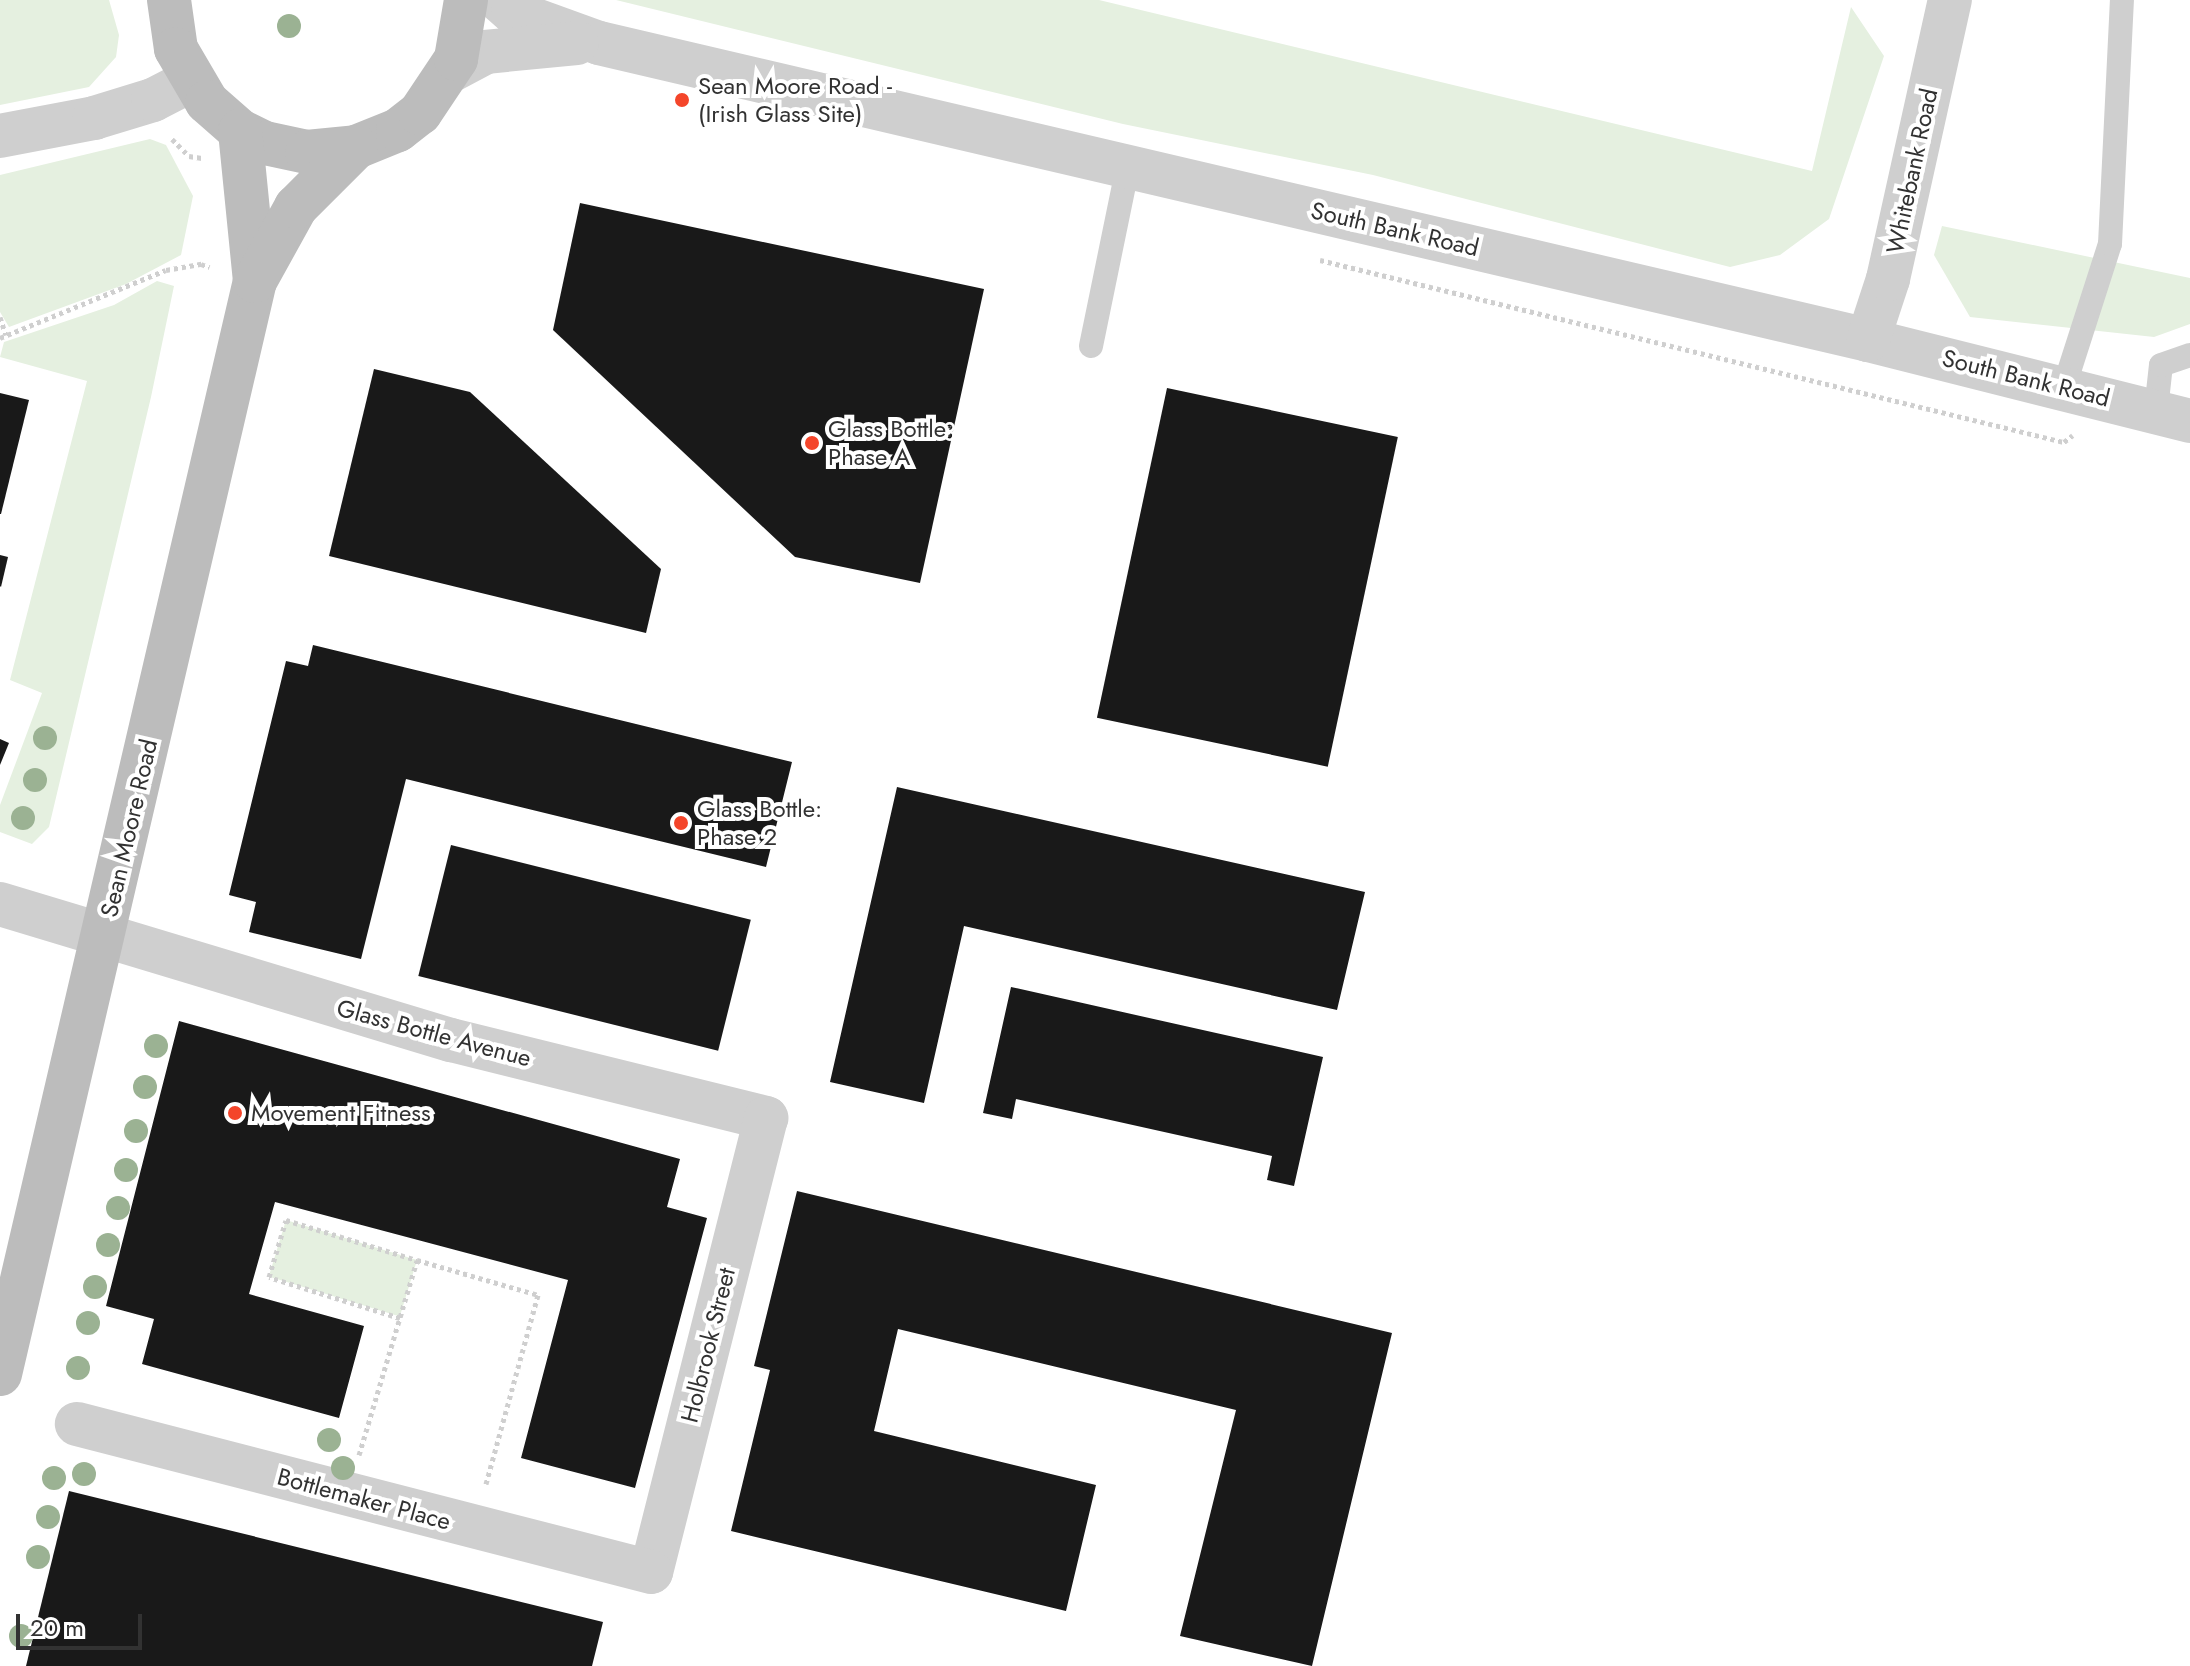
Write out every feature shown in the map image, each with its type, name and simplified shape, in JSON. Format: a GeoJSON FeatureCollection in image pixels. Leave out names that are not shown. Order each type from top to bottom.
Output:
{"type":"FeatureCollection","features":[{"type":"Feature","properties":{"kind":"main road"},"geometry":{"type":"LineString","coordinates":[[167,4],[176,49],[190,81],[240,131],[265,143],[307,152],[356,147],[398,130],[420,113],[450,71],[466,23],[466,0]]}},
{"type":"Feature","properties":{"kind":"main road","name":"Sean Moore Road"},"geometry":{"type":"LineString","coordinates":[[0,1374],[105,935],[236,276],[240,131]]}},
{"type":"Feature","properties":{"kind":"main road","name":"Sean Moore Road"},"geometry":{"type":"LineString","coordinates":[[236,276],[296,207],[356,147]]}},
{"type":"Feature","properties":{"kind":"street","name":"South Bank Road"},"geometry":{"type":"LineString","coordinates":[[499,0],[513,12],[599,43],[1868,340],[2173,415]]}},
{"type":"Feature","properties":{"kind":"street","name":"Whitebank Road"},"geometry":{"type":"LineString","coordinates":[[1868,340],[1888,279],[1944,1]]}},
{"type":"Feature","properties":{"kind":"street","name":"South Bank Road"},"geometry":{"type":"LineString","coordinates":[[450,71],[485,52],[538,43],[599,43]]}},
{"type":"Feature","properties":{"kind":"street"},"geometry":{"type":"LineString","coordinates":[[0,136],[94,118],[153,100],[190,81]]}},
{"type":"Feature","properties":{"kind":"street","name":"Glass Bottle Avenue"},"geometry":{"type":"LineString","coordinates":[[0,904],[451,1040],[766,1118]]}},
{"type":"Feature","properties":{"kind":"street","name":"Holbrook Street"},"geometry":{"type":"LineString","coordinates":[[651,1572],[766,1118]]}},
{"type":"Feature","properties":{"kind":"street","name":"Bottlemaker Place"},"geometry":{"type":"LineString","coordinates":[[77,1424],[651,1572]]}},
{"type":"Feature","properties":{"kind":"lane"},"geometry":{"type":"LineString","coordinates":[[2064,387],[2110,244],[2122,0]]}},
{"type":"Feature","properties":{"kind":"lane"},"geometry":{"type":"LineString","coordinates":[[1091,346],[1128,166]]}},
{"type":"Feature","properties":{"kind":"lane"},"geometry":{"type":"LineString","coordinates":[[2173,415],[2161,365],[2190,355]]}},
{"type":"Feature","properties":{"kind":"path"},"geometry":{"type":"LineString","coordinates":[[189,156],[201,158]]}},
{"type":"Feature","properties":{"kind":"path"},"geometry":{"type":"LineString","coordinates":[[0,317],[3,337],[166,270],[201,264],[236,276]]}},
{"type":"Feature","properties":{"kind":"path"},"geometry":{"type":"LineString","coordinates":[[400,1318],[269,1277],[286,1220],[538,1295],[494,1452]]}},
{"type":"Feature","properties":{"kind":"path"},"geometry":{"type":"LineString","coordinates":[[368,1424],[417,1260]]}},
{"type":"Feature","properties":{"kind":"green space"},"geometry":{"type":"Polygon","coordinates":[[[0,0],[109,0],[119,35],[116,57],[89,87],[0,105],[0,0]]]}},
{"type":"Feature","properties":{"kind":"green space"},"geometry":{"type":"Polygon","coordinates":[[[616,0],[1099,0],[1812,171],[1851,7],[1884,56],[1829,219],[1780,255],[1730,267],[1373,175],[1123,124],[616,0]]]}},
{"type":"Feature","properties":{"kind":"green space"},"geometry":{"type":"Polygon","coordinates":[[[150,139],[166,145],[193,196],[181,255],[126,284],[9,327],[0,312],[0,175],[150,139]]]}},
{"type":"Feature","properties":{"kind":"green space"},"geometry":{"type":"Polygon","coordinates":[[[1942,226],[2190,278],[2190,324],[2154,337],[1970,317],[1934,255],[1942,226]]]}},
{"type":"Feature","properties":{"kind":"green space"},"geometry":{"type":"Polygon","coordinates":[[[157,281],[174,286],[151,397],[49,827],[32,844],[0,832],[0,805],[42,693],[10,680],[87,381],[0,357],[4,342],[114,305],[157,281]]]}},
{"type":"Feature","properties":{"kind":"green space"},"geometry":{"type":"Polygon","coordinates":[[[286,1220],[417,1260],[400,1316],[269,1276],[286,1220]]]}},
{"type":"Feature","properties":{"kind":"building","name":"Glass Bottle: Phase A"},"geometry":{"type":"Polygon","coordinates":[[[580,203],[984,289],[920,583],[795,557],[553,330],[580,203]]]}},
{"type":"Feature","properties":{"kind":"building"},"geometry":{"type":"Polygon","coordinates":[[[374,369],[470,392],[661,569],[646,633],[329,556],[374,369]]]}},
{"type":"Feature","properties":{"kind":"building"},"geometry":{"type":"Polygon","coordinates":[[[1167,388],[1398,437],[1328,767],[1097,718],[1167,388]]]}},
{"type":"Feature","properties":{"kind":"building"},"geometry":{"type":"Polygon","coordinates":[[[0,393],[29,400],[1,514],[0,514],[0,393]]]}},
{"type":"Feature","properties":{"kind":"building"},"geometry":{"type":"Polygon","coordinates":[[[0,555],[8,557],[1,587],[0,586],[0,555]]]}},
{"type":"Feature","properties":{"kind":"building","name":"Glass Bottle: Phase 2"},"geometry":{"type":"Polygon","coordinates":[[[313,645],[792,762],[766,867],[406,779],[361,959],[249,932],[256,902],[229,895],[286,661],[308,666],[313,645]]]}},
{"type":"Feature","properties":{"kind":"building"},"geometry":{"type":"Polygon","coordinates":[[[0,739],[9,743],[0,765],[0,739]]]}},
{"type":"Feature","properties":{"kind":"building","name":"Glass Bottle: Phase 2"},"geometry":{"type":"Polygon","coordinates":[[[897,787],[1365,892],[1337,1010],[964,926],[924,1103],[830,1082],[897,787]]]}},
{"type":"Feature","properties":{"kind":"building","name":"Glass Bottle: Phase 2"},"geometry":{"type":"Polygon","coordinates":[[[451,845],[751,920],[718,1051],[418,976],[451,845]]]}},
{"type":"Feature","properties":{"kind":"building"},"geometry":{"type":"Polygon","coordinates":[[[1011,987],[1323,1057],[1294,1186],[1267,1180],[1272,1156],[1016,1099],[1012,1119],[983,1113],[1011,987]]]}},
{"type":"Feature","properties":{"kind":"building"},"geometry":{"type":"Polygon","coordinates":[[[179,1021],[680,1159],[667,1207],[707,1218],[635,1488],[521,1458],[568,1280],[275,1202],[249,1294],[364,1326],[339,1418],[142,1364],[154,1319],[106,1306],[179,1021]]]}},
{"type":"Feature","properties":{"kind":"building"},"geometry":{"type":"Polygon","coordinates":[[[797,1191],[1392,1333],[1312,1666],[1180,1636],[1236,1410],[898,1329],[874,1431],[1096,1485],[1066,1611],[731,1531],[770,1370],[754,1366],[797,1191]]]}},
{"type":"Feature","properties":{"kind":"building"},"geometry":{"type":"Polygon","coordinates":[[[69,1491],[603,1622],[592,1666],[26,1666],[69,1491]]]}},
{"type":"Feature","properties":{"kind":"place","name":"Sean Moore Road - (Irish Glass Site)"},"geometry":{"type":"Point","coordinates":[682,100]}},
{"type":"Feature","properties":{"kind":"place","name":"Glass Bottle: Phase A"},"geometry":{"type":"Point","coordinates":[812,443]}},
{"type":"Feature","properties":{"kind":"place","name":"Glass Bottle: Phase 2"},"geometry":{"type":"Point","coordinates":[681,823]}},
{"type":"Feature","properties":{"kind":"place","name":"Movement Fitness"},"geometry":{"type":"Point","coordinates":[235,1113]}}]}
